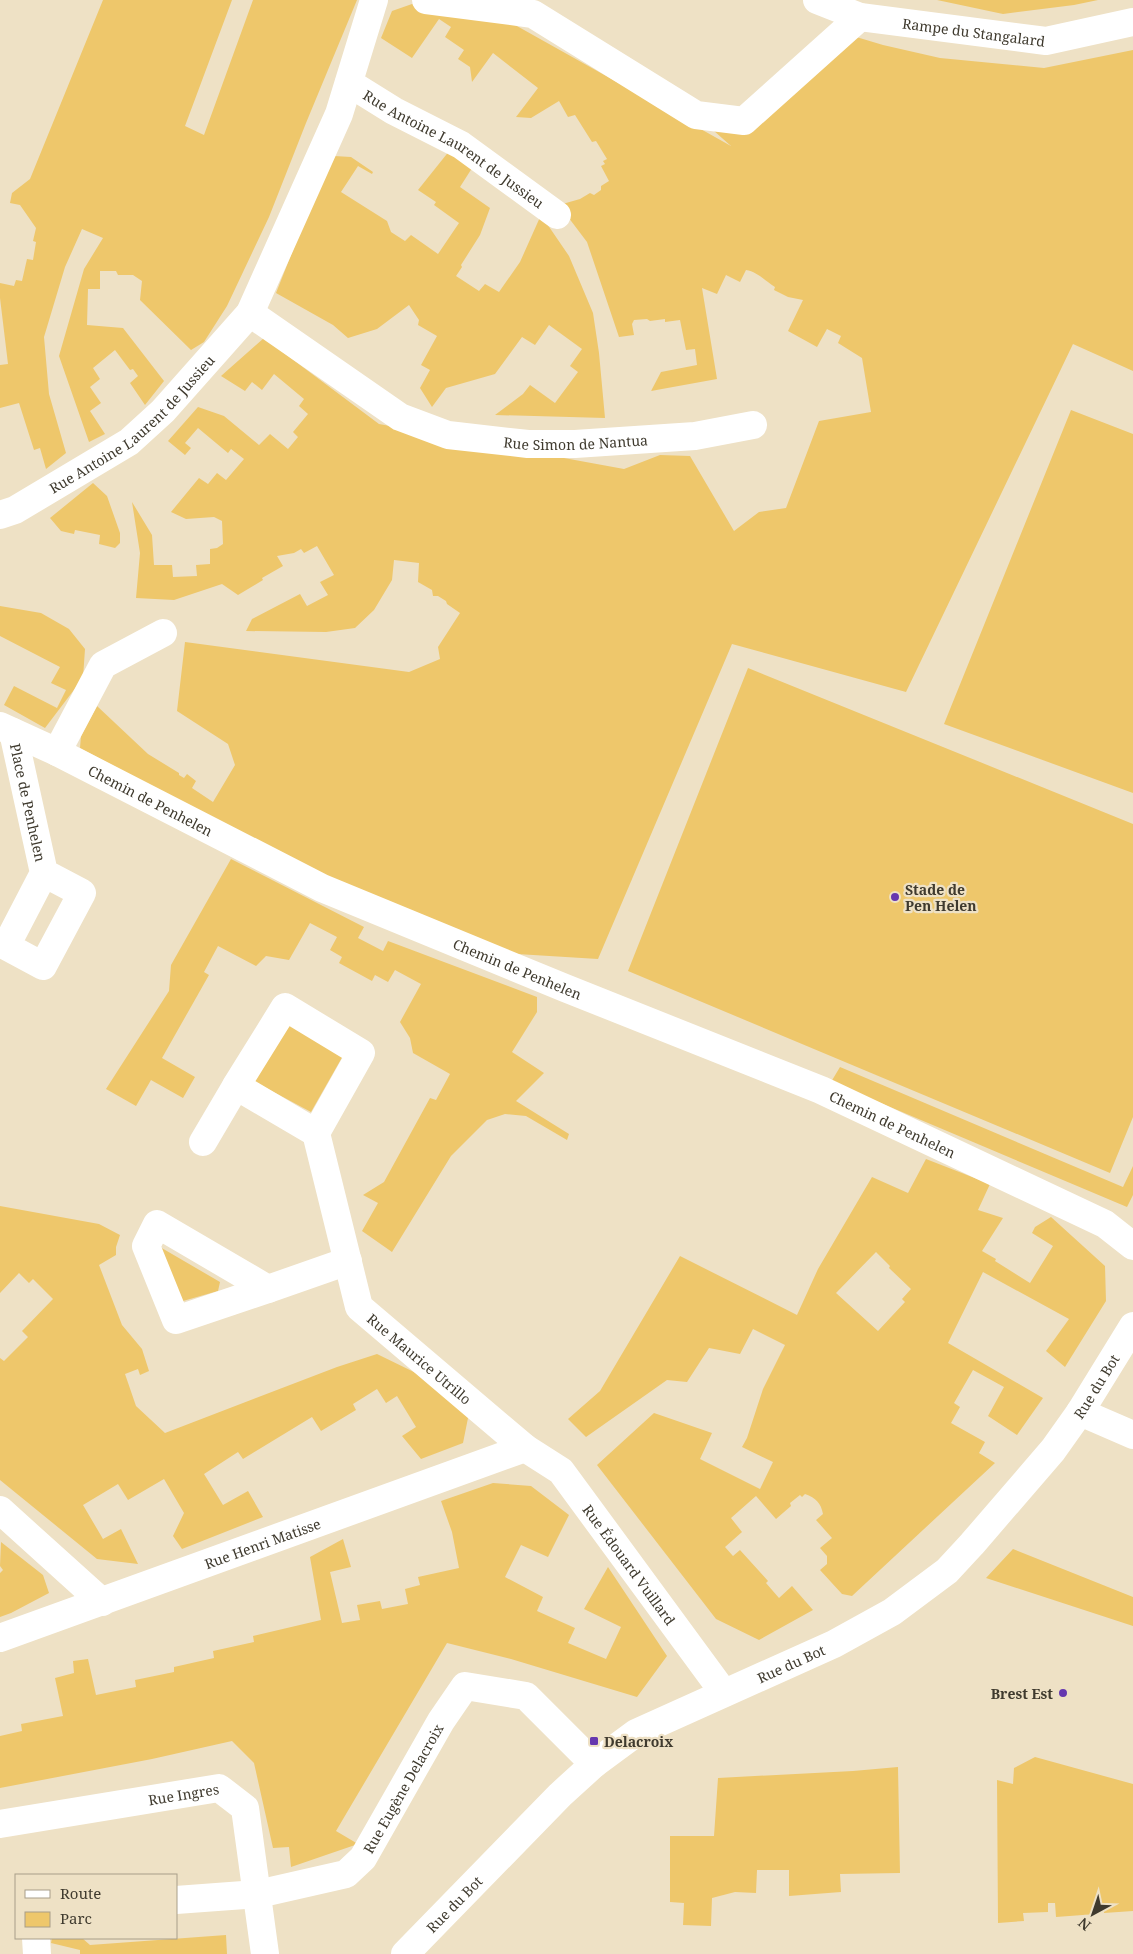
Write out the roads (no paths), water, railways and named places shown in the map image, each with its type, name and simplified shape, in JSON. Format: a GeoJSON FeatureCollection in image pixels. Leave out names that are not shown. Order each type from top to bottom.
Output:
{"type":"FeatureCollection","features":[{"type":"Feature","properties":{"kind":"street","name":"Rue Antoine Laurent de Jussieu"},"geometry":{"type":"LineString","coordinates":[[0,515],[16,510],[129,442],[163,411],[250,313],[339,114],[374,0]]}},
{"type":"Feature","properties":{"kind":"street"},"geometry":{"type":"LineString","coordinates":[[426,0],[533,14],[696,114],[744,121],[860,17]]}},
{"type":"Feature","properties":{"kind":"street","name":"Rampe du Stangalard"},"geometry":{"type":"LineString","coordinates":[[817,0],[860,17],[1046,41],[1133,22]]}},
{"type":"Feature","properties":{"kind":"street","name":"Rue Antoine Laurent de Jussieu"},"geometry":{"type":"LineString","coordinates":[[349,83],[394,110],[461,145],[557,215]]}},
{"type":"Feature","properties":{"kind":"street","name":"Rue Simon de Nantua"},"geometry":{"type":"LineString","coordinates":[[250,313],[400,417],[448,435],[528,444],[616,442],[695,436],[754,425]]}},
{"type":"Feature","properties":{"kind":"street"},"geometry":{"type":"LineString","coordinates":[[57,752],[103,665],[163,634]]}},
{"type":"Feature","properties":{"kind":"street","name":"Chemin de Penhelen"},"geometry":{"type":"LineString","coordinates":[[6,729],[57,752],[322,888],[565,988],[821,1090],[1105,1224],[1133,1246]]}},
{"type":"Feature","properties":{"kind":"street","name":"Place de Penhelen"},"geometry":{"type":"LineString","coordinates":[[6,729],[44,873]]}},
{"type":"Feature","properties":{"kind":"street"},"geometry":{"type":"LineString","coordinates":[[203,1142],[236,1086],[285,1007],[361,1053],[316,1133],[236,1086]]}},
{"type":"Feature","properties":{"kind":"street","name":"Rue Maurice Utrillo"},"geometry":{"type":"LineString","coordinates":[[316,1133],[359,1307],[524,1448]]}},
{"type":"Feature","properties":{"kind":"street"},"geometry":{"type":"LineString","coordinates":[[268,1289],[348,1261]]}},
{"type":"Feature","properties":{"kind":"street","name":"Rue du Bot"},"geometry":{"type":"LineString","coordinates":[[405,1954],[560,1796],[594,1764],[636,1734],[843,1640],[892,1612],[947,1571],[1053,1450],[1080,1412],[1133,1326]]}},
{"type":"Feature","properties":{"kind":"street"},"geometry":{"type":"LineString","coordinates":[[1080,1412],[1133,1435]]}},
{"type":"Feature","properties":{"kind":"street","name":"Rue Henri Matisse"},"geometry":{"type":"LineString","coordinates":[[0,1638],[524,1448]]}},
{"type":"Feature","properties":{"kind":"street","name":"Rue Édouard Vuillard"},"geometry":{"type":"LineString","coordinates":[[524,1448],[560,1471],[724,1693]]}},
{"type":"Feature","properties":{"kind":"street"},"geometry":{"type":"LineString","coordinates":[[0,1510],[102,1602]]}},
{"type":"Feature","properties":{"kind":"street","name":"Rue Eugène Delacroix"},"geometry":{"type":"LineString","coordinates":[[178,1900],[258,1894],[346,1874],[363,1858],[441,1721],[466,1686],[526,1696],[594,1764]]}},
{"type":"Feature","properties":{"kind":"street","name":"Rue Ingres"},"geometry":{"type":"LineString","coordinates":[[0,1824],[219,1788],[245,1808],[265,1954]]}},
{"type":"Feature","properties":{"kind":"street"},"geometry":{"type":"LineString","coordinates":[[36,1939],[37,1954]]}},
{"type":"Feature","properties":{"kind":"place","name":"Stade de Pen Helen"},"geometry":{"type":"Point","coordinates":[895,897]}},
{"type":"Feature","properties":{"kind":"place","name":"Brest Est"},"geometry":{"type":"Point","coordinates":[1063,1693]}},
{"type":"Feature","properties":{"kind":"place","name":"Delacroix"},"geometry":{"type":"Point","coordinates":[594,1741]}}]}
